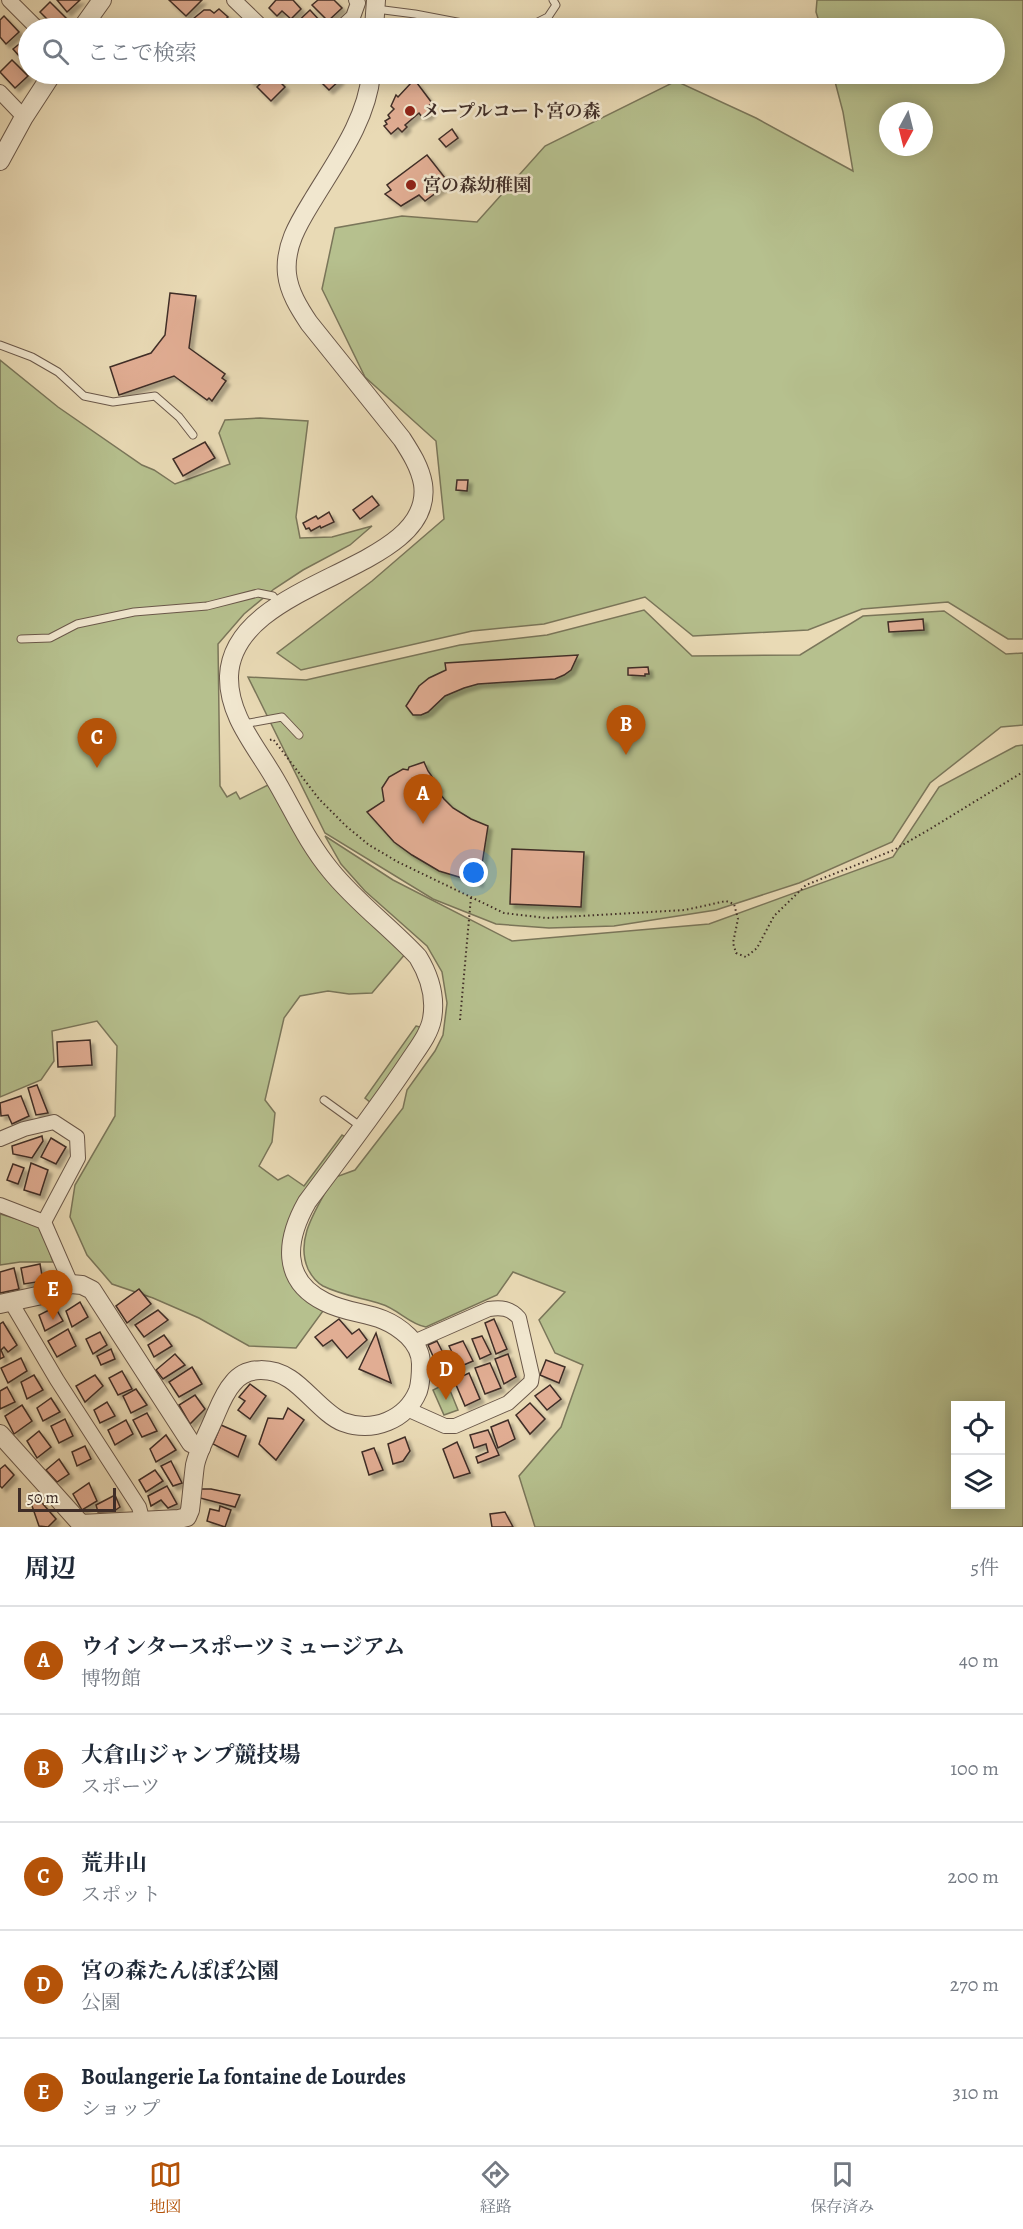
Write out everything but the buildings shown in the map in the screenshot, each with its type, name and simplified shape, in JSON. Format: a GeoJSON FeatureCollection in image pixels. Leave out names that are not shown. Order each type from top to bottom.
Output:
{"type":"FeatureCollection","features":[{"type":"Feature","properties":{"kind":"street"},"geometry":{"type":"LineString","coordinates":[[0,7],[8,0],[27,18]]}},
{"type":"Feature","properties":{"kind":"street"},"geometry":{"type":"LineString","coordinates":[[89,18],[102,0]]}},
{"type":"Feature","properties":{"kind":"street"},"geometry":{"type":"LineString","coordinates":[[234,0],[253,18]]}},
{"type":"Feature","properties":{"kind":"street"},"geometry":{"type":"LineString","coordinates":[[352,18],[358,3],[356,0]]}},
{"type":"Feature","properties":{"kind":"street"},"geometry":{"type":"LineString","coordinates":[[0,161],[45,84]]}},
{"type":"Feature","properties":{"kind":"street"},"geometry":{"type":"LineString","coordinates":[[0,1434],[81,1524],[179,1520],[187,1517],[190,1510],[195,1463],[201,1448],[233,1382],[247,1372],[272,1371],[290,1379],[341,1422],[362,1426],[381,1424],[395,1419],[407,1409],[419,1388],[421,1356],[414,1342],[398,1326],[381,1318],[326,1303],[304,1287],[293,1265],[290,1250],[296,1221],[307,1202],[395,1084],[426,1034],[432,1019],[431,987],[418,957],[331,871],[298,822],[241,724],[234,708],[230,686],[230,665],[235,651],[255,622],[279,605],[356,564],[398,538],[413,522],[422,502],[423,486],[413,457],[402,439],[298,308],[287,275],[289,245],[355,126],[370,84]]}},
{"type":"Feature","properties":{"kind":"street"},"geometry":{"type":"LineString","coordinates":[[0,92],[24,117]]}},
{"type":"Feature","properties":{"kind":"street"},"geometry":{"type":"LineString","coordinates":[[0,1139],[24,1129],[54,1122],[77,1137],[78,1158],[44,1222]]}},
{"type":"Feature","properties":{"kind":"street"},"geometry":{"type":"LineString","coordinates":[[0,1205],[44,1222],[71,1284]]}},
{"type":"Feature","properties":{"kind":"street"},"geometry":{"type":"LineString","coordinates":[[143,1522],[139,1508],[5,1303],[51,1293],[71,1284],[82,1285],[92,1290],[191,1443],[201,1448]]}},
{"type":"Feature","properties":{"kind":"street"},"geometry":{"type":"LineString","coordinates":[[407,1409],[445,1426],[455,1426],[508,1403],[531,1382],[532,1375],[519,1318],[514,1313],[499,1307],[489,1309],[414,1342]]}},
{"type":"Feature","properties":{"kind":"lane"},"geometry":{"type":"LineString","coordinates":[[546,18],[556,6],[553,0]]}},
{"type":"Feature","properties":{"kind":"lane"},"geometry":{"type":"LineString","coordinates":[[376,4],[436,18]]}},
{"type":"Feature","properties":{"kind":"lane"},"geometry":{"type":"LineString","coordinates":[[0,345],[32,357],[58,372],[84,396],[113,402],[155,396],[179,417],[192,435]]}},
{"type":"Feature","properties":{"kind":"lane"},"geometry":{"type":"LineString","coordinates":[[21,639],[50,638],[77,624],[134,612],[207,606],[258,593],[273,596],[279,605]]}},
{"type":"Feature","properties":{"kind":"lane"},"geometry":{"type":"LineString","coordinates":[[241,724],[282,717],[299,735]]}},
{"type":"Feature","properties":{"kind":"lane"},"geometry":{"type":"LineString","coordinates":[[324,1100],[362,1128]]}},
{"type":"Feature","properties":{"kind":"path"},"geometry":{"type":"LineString","coordinates":[[254,747],[273,739],[319,799],[369,845],[398,862],[504,913],[546,918],[685,910],[726,901],[734,904],[738,919],[733,943],[736,953],[746,957],[757,948],[774,916],[806,885],[894,850],[1023,772]]}},
{"type":"Feature","properties":{"kind":"path"},"geometry":{"type":"LineString","coordinates":[[460,1020],[471,897]]}},
{"type":"Feature","properties":{"kind":"green space"},"geometry":{"type":"Polygon","coordinates":[[[817,0],[1023,0],[1023,639],[1008,639],[948,602],[862,609],[808,630],[693,636],[645,597],[544,624],[472,631],[301,670],[277,653],[372,581],[444,519],[436,441],[365,377],[322,289],[335,228],[402,216],[477,222],[545,146],[670,84],[682,84],[756,118],[853,171],[836,84],[1005,84],[1005,18],[818,18],[816,12],[817,0]]]}},
{"type":"Feature","properties":{"kind":"green space"},"geometry":{"type":"Polygon","coordinates":[[[0,360],[58,407],[142,465],[175,484],[230,464],[219,433],[225,420],[260,418],[308,421],[296,517],[300,538],[332,537],[372,526],[350,545],[303,570],[274,589],[244,614],[218,644],[220,786],[227,797],[236,792],[240,799],[268,785],[325,871],[406,953],[372,993],[349,994],[328,991],[300,996],[284,1018],[265,1100],[275,1113],[272,1142],[259,1166],[278,1180],[288,1175],[304,1186],[342,1135],[347,1138],[299,1203],[295,1286],[308,1302],[323,1311],[296,1348],[249,1346],[199,1318],[153,1298],[112,1284],[87,1255],[70,1217],[75,1185],[115,1116],[117,1046],[97,1021],[52,1031],[54,1061],[41,1080],[0,1097],[0,360]]]}},
{"type":"Feature","properties":{"kind":"green space"},"geometry":{"type":"Polygon","coordinates":[[[644,610],[692,656],[800,655],[863,616],[944,611],[1006,654],[1023,653],[1023,725],[1001,727],[930,783],[892,842],[799,883],[716,910],[614,926],[549,928],[496,924],[433,899],[325,833],[248,677],[306,680],[460,645],[547,635],[644,610]]]}},
{"type":"Feature","properties":{"kind":"green space"},"geometry":{"type":"Polygon","coordinates":[[[1023,745],[1023,1527],[535,1527],[519,1476],[561,1427],[583,1365],[555,1353],[539,1320],[565,1292],[513,1272],[497,1295],[426,1327],[414,1323],[387,1306],[323,1286],[308,1269],[304,1257],[304,1245],[310,1222],[333,1178],[355,1170],[403,1108],[407,1090],[435,1051],[443,1035],[447,1003],[442,972],[427,946],[365,891],[341,864],[325,836],[393,880],[512,941],[709,924],[893,857],[939,787],[1016,746],[1023,745]]]}},
{"type":"Feature","properties":{"kind":"green space"},"geometry":{"type":"Polygon","coordinates":[[[416,1026],[423,1028],[371,1103],[365,1098],[416,1026]]]}},
{"type":"Feature","properties":{"kind":"green space"},"geometry":{"type":"Polygon","coordinates":[[[0,1214],[41,1226],[53,1262],[20,1262],[0,1265],[0,1214]]]}},
{"type":"Feature","properties":{"kind":"green space"},"geometry":{"type":"Polygon","coordinates":[[[447,1383],[458,1410],[444,1415],[433,1390],[447,1383]]]}},
{"type":"Feature","properties":{"kind":"place","name":"メープルコート宮の森"},"geometry":{"type":"Point","coordinates":[410,111]}},
{"type":"Feature","properties":{"kind":"place","name":"宮の森幼稚園"},"geometry":{"type":"Point","coordinates":[411,185]}},
{"type":"Feature","properties":{"kind":"place","name":"大倉山ジャンプ競技場"},"geometry":{"type":"Point","coordinates":[626,755]}},
{"type":"Feature","properties":{"kind":"place","name":"荒井山"},"geometry":{"type":"Point","coordinates":[97,768]}},
{"type":"Feature","properties":{"kind":"place","name":"ウインタースポーツミュージアム"},"geometry":{"type":"Point","coordinates":[423,824]}},
{"type":"Feature","properties":{"kind":"place","name":"Boulangerie La fontaine de Lourdes"},"geometry":{"type":"Point","coordinates":[53,1320]}},
{"type":"Feature","properties":{"kind":"place","name":"宮の森たんぽぽ公園"},"geometry":{"type":"Point","coordinates":[446,1400]}}]}
